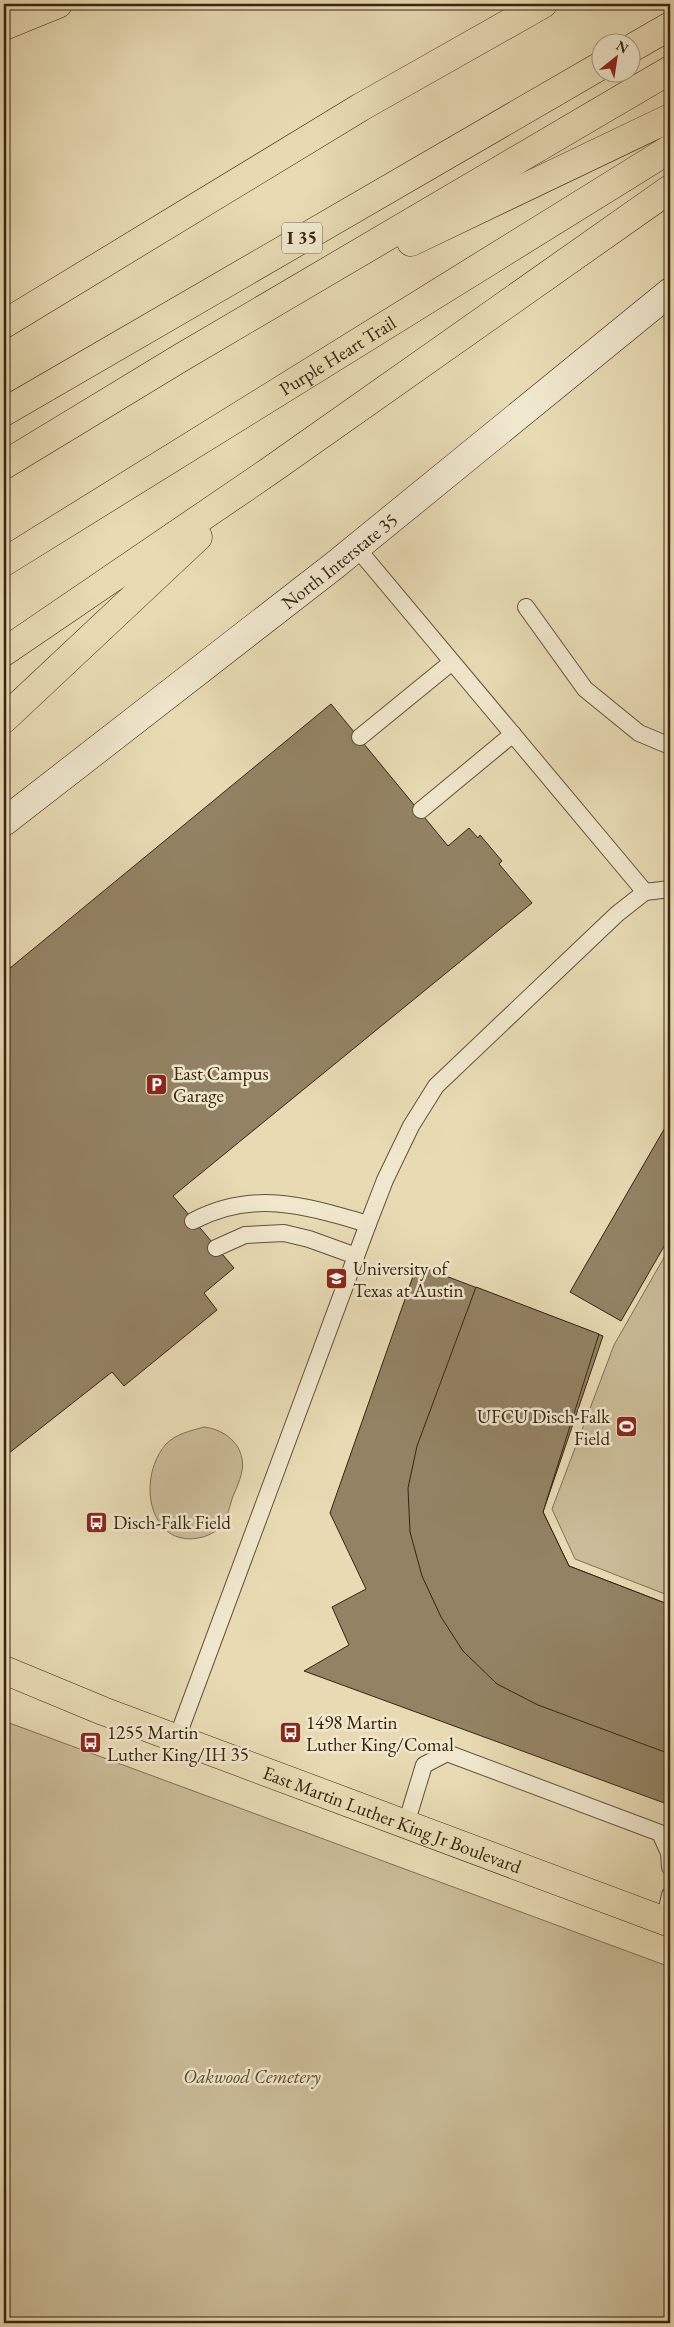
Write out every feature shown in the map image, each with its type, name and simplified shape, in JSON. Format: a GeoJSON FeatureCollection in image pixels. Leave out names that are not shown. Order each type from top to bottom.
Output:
{"type":"FeatureCollection","features":[{"type":"Feature","properties":{"kind":"main road"},"geometry":{"type":"LineString","coordinates":[[4,6],[8,4]]}},
{"type":"Feature","properties":{"kind":"main road"},"geometry":{"type":"LineString","coordinates":[[4,26],[58,4]]}},
{"type":"Feature","properties":{"kind":"main road"},"geometry":{"type":"LineString","coordinates":[[4,324],[361,107],[543,4]]}},
{"type":"Feature","properties":{"kind":"main road"},"geometry":{"type":"LineString","coordinates":[[642,42],[670,26]]}},
{"type":"Feature","properties":{"kind":"main road","name":"I 35"},"geometry":{"type":"LineString","coordinates":[[4,465],[670,70]]}},
{"type":"Feature","properties":{"kind":"main road","name":"I 35"},"geometry":{"type":"LineString","coordinates":[[4,412],[592,71]]}},
{"type":"Feature","properties":{"kind":"main road"},"geometry":{"type":"LineString","coordinates":[[245,321],[670,118]]}},
{"type":"Feature","properties":{"kind":"main road","name":"Purple Heart Trail"},"geometry":{"type":"LineString","coordinates":[[4,562],[670,148]]}},
{"type":"Feature","properties":{"kind":"main road"},"geometry":{"type":"LineString","coordinates":[[4,652],[268,472],[670,190]]}},
{"type":"Feature","properties":{"kind":"main road","name":"North Interstate 35"},"geometry":{"type":"LineString","coordinates":[[4,822],[356,547],[670,292]]}},
{"type":"Feature","properties":{"kind":"main road"},"geometry":{"type":"LineString","coordinates":[[4,719],[268,472]]}},
{"type":"Feature","properties":{"kind":"main road","name":"East Martin Luther King Jr Boulevard"},"geometry":{"type":"LineString","coordinates":[[4,1670],[177,1738],[667,1922]]}},
{"type":"Feature","properties":{"kind":"lane"},"geometry":{"type":"LineString","coordinates":[[356,547],[645,892]]}},
{"type":"Feature","properties":{"kind":"lane"},"geometry":{"type":"LineString","coordinates":[[526,607],[585,689],[639,733],[670,746]]}},
{"type":"Feature","properties":{"kind":"lane"},"geometry":{"type":"LineString","coordinates":[[360,737],[452,662]]}},
{"type":"Feature","properties":{"kind":"lane"},"geometry":{"type":"LineString","coordinates":[[421,810],[513,734]]}},
{"type":"Feature","properties":{"kind":"lane"},"geometry":{"type":"LineString","coordinates":[[177,1738],[368,1224],[385,1180],[411,1126],[436,1086],[617,914],[645,892],[670,889]]}},
{"type":"Feature","properties":{"kind":"lane"},"geometry":{"type":"LineString","coordinates":[[193,1220],[234,1206],[268,1201],[307,1206],[368,1224]]}},
{"type":"Feature","properties":{"kind":"lane"},"geometry":{"type":"LineString","coordinates":[[216,1248],[245,1235],[284,1233],[309,1238],[356,1256]]}},
{"type":"Feature","properties":{"kind":"lane"},"geometry":{"type":"LineString","coordinates":[[406,1824],[424,1765],[448,1753],[660,1833],[670,1853],[670,1867]]}},
{"type":"Feature","properties":{"kind":"lane"},"geometry":{"type":"LineString","coordinates":[[667,1922],[670,1895]]}},
{"type":"Feature","properties":{"kind":"green space","name":"UFCU Disch-Falk Field"},"geometry":{"type":"Polygon","coordinates":[[[670,1247],[670,1596],[575,1559],[552,1509],[614,1345],[670,1247]]]}},
{"type":"Feature","properties":{"kind":"green space"},"geometry":{"type":"Polygon","coordinates":[[[204,1427],[217,1430],[233,1441],[240,1452],[243,1464],[238,1485],[223,1524],[206,1536],[186,1539],[173,1535],[159,1522],[151,1500],[151,1476],[159,1453],[166,1444],[179,1435],[204,1427]]]}},
{"type":"Feature","properties":{"kind":"green space","name":"Oakwood Cemetery"},"geometry":{"type":"Polygon","coordinates":[[[4,1721],[670,1967],[670,2323],[4,2323],[4,1721]]]}},
{"type":"Feature","properties":{"kind":"building","name":"East Campus Garage"},"geometry":{"type":"Polygon","coordinates":[[[331,704],[448,846],[469,828],[478,838],[480,835],[502,861],[499,864],[532,903],[173,1196],[234,1268],[204,1293],[217,1310],[124,1386],[112,1372],[4,1457],[4,973],[331,704]]]}},
{"type":"Feature","properties":{"kind":"building"},"geometry":{"type":"Polygon","coordinates":[[[670,1119],[670,1236],[621,1321],[570,1292],[670,1119]]]}},
{"type":"Feature","properties":{"kind":"building"},"geometry":{"type":"Polygon","coordinates":[[[417,1265],[603,1336],[543,1512],[569,1566],[670,1605],[670,1794],[667,1804],[304,1671],[349,1645],[332,1607],[366,1589],[330,1513],[417,1265]]]}},
{"type":"Feature","properties":{"kind":"building"},"geometry":{"type":"Polygon","coordinates":[[[476,1287],[599,1334],[543,1512],[569,1566],[670,1605],[670,1754],[538,1705],[497,1684],[463,1651],[441,1617],[422,1576],[410,1532],[408,1488],[417,1446],[476,1287]]]}},
{"type":"Feature","properties":{"kind":"place","name":"East Campus Garage"},"geometry":{"type":"Point","coordinates":[157,1084]}},
{"type":"Feature","properties":{"kind":"place","name":"University of Texas at Austin"},"geometry":{"type":"Point","coordinates":[337,1279]}},
{"type":"Feature","properties":{"kind":"place","name":"UFCU Disch-Falk Field"},"geometry":{"type":"Point","coordinates":[626,1427]}},
{"type":"Feature","properties":{"kind":"place","name":"Disch-Falk Field"},"geometry":{"type":"Point","coordinates":[97,1522]}},
{"type":"Feature","properties":{"kind":"place","name":"1498 Martin Luther King/Comal"},"geometry":{"type":"Point","coordinates":[290,1733]}},
{"type":"Feature","properties":{"kind":"place","name":"1255 Martin Luther King/IH 35"},"geometry":{"type":"Point","coordinates":[91,1743]}}]}
